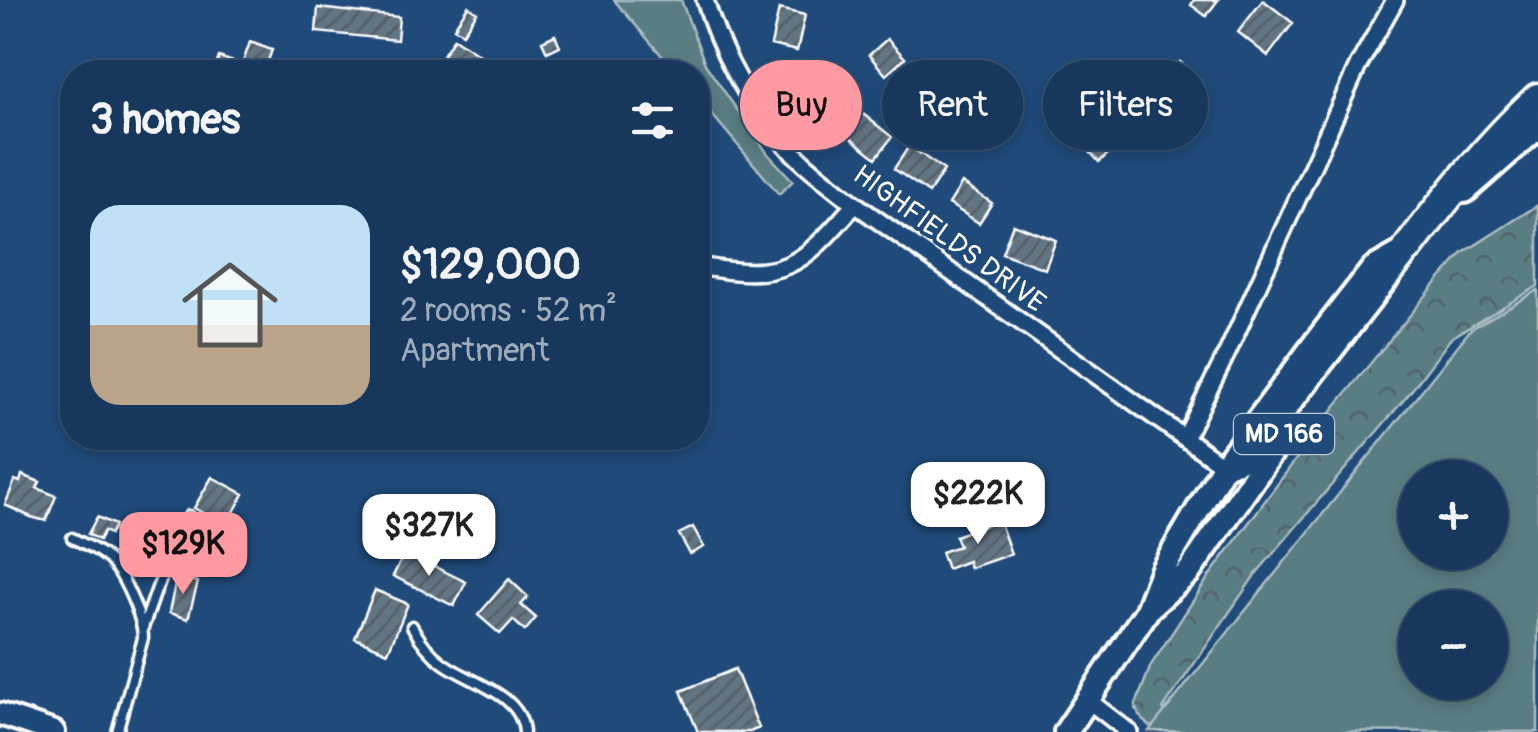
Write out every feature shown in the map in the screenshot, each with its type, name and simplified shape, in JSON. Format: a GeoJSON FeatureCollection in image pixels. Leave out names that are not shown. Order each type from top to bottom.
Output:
{"type":"FeatureCollection","features":[{"type":"Feature","properties":{"kind":"highway","name":"MD 166"},"geometry":{"type":"LineString","coordinates":[[1408,248],[1460,179],[1538,98]]}},
{"type":"Feature","properties":{"kind":"main road","name":"MD 166"},"geometry":{"type":"LineString","coordinates":[[1148,610],[1163,569],[1224,466],[1373,270],[1408,248],[1453,201],[1538,127]]}},
{"type":"Feature","properties":{"kind":"main road","name":"MD 166"},"geometry":{"type":"LineString","coordinates":[[1066,732],[1148,610],[1189,572],[1326,370],[1399,273],[1408,248]]}},
{"type":"Feature","properties":{"kind":"main road"},"geometry":{"type":"LineString","coordinates":[[0,714],[54,732]]}},
{"type":"Feature","properties":{"kind":"street","name":"HIGHFIELDS DRIVE"},"geometry":{"type":"LineString","coordinates":[[705,0],[728,60],[751,99],[779,138],[812,170],[854,204],[1224,466]]}},
{"type":"Feature","properties":{"kind":"street"},"geometry":{"type":"LineString","coordinates":[[1185,438],[1358,66],[1396,0]]}},
{"type":"Feature","properties":{"kind":"street"},"geometry":{"type":"LineString","coordinates":[[710,268],[765,272],[786,267],[823,242],[854,204]]}},
{"type":"Feature","properties":{"kind":"street"},"geometry":{"type":"LineString","coordinates":[[1088,700],[1129,732]]}},
{"type":"Feature","properties":{"kind":"lane"},"geometry":{"type":"LineString","coordinates":[[143,628],[189,516]]}},
{"type":"Feature","properties":{"kind":"lane"},"geometry":{"type":"LineString","coordinates":[[72,538],[110,560],[143,628],[144,638],[117,732]]}},
{"type":"Feature","properties":{"kind":"lane"},"geometry":{"type":"LineString","coordinates":[[412,626],[421,642],[445,665],[518,710],[524,732]]}},
{"type":"Feature","properties":{"kind":"green space"},"geometry":{"type":"Polygon","coordinates":[[[614,0],[681,0],[704,60],[666,60],[614,0]]]}},
{"type":"Feature","properties":{"kind":"green space"},"geometry":{"type":"Polygon","coordinates":[[[710,71],[740,114],[740,148],[710,112],[710,71]]]}},
{"type":"Feature","properties":{"kind":"green space"},"geometry":{"type":"Polygon","coordinates":[[[742,150],[765,150],[793,181],[779,194],[742,150]]]}},
{"type":"Feature","properties":{"kind":"green space"},"geometry":{"type":"Polygon","coordinates":[[[1538,205],[1538,286],[1451,338],[1408,395],[1255,575],[1163,709],[1187,732],[1149,726],[1135,707],[1151,665],[1210,575],[1334,408],[1463,253],[1538,205]]]}},
{"type":"Feature","properties":{"kind":"green space"},"geometry":{"type":"Polygon","coordinates":[[[1538,290],[1538,732],[1149,731],[1471,329],[1538,290]]]}},
{"type":"Feature","properties":{"kind":"building"},"geometry":{"type":"Polygon","coordinates":[[[1194,0],[1218,0],[1206,16],[1191,5],[1194,0]]]}},
{"type":"Feature","properties":{"kind":"building"},"geometry":{"type":"Polygon","coordinates":[[[1263,0],[1293,23],[1268,56],[1238,32],[1263,0]]]}},
{"type":"Feature","properties":{"kind":"building"},"geometry":{"type":"Polygon","coordinates":[[[468,6],[477,12],[463,33],[454,28],[468,6]]]}},
{"type":"Feature","properties":{"kind":"building"},"geometry":{"type":"Polygon","coordinates":[[[318,8],[399,17],[397,40],[316,32],[318,8]]]}},
{"type":"Feature","properties":{"kind":"building"},"geometry":{"type":"Polygon","coordinates":[[[779,9],[805,15],[797,51],[771,45],[779,9]]]}},
{"type":"Feature","properties":{"kind":"building"},"geometry":{"type":"Polygon","coordinates":[[[555,35],[560,46],[547,52],[542,41],[555,35]]]}},
{"type":"Feature","properties":{"kind":"building"},"geometry":{"type":"Polygon","coordinates":[[[454,38],[483,57],[481,60],[440,60],[454,38]]]}},
{"type":"Feature","properties":{"kind":"building"},"geometry":{"type":"Polygon","coordinates":[[[887,39],[905,58],[882,60],[882,70],[869,55],[887,39]]]}},
{"type":"Feature","properties":{"kind":"building"},"geometry":{"type":"Polygon","coordinates":[[[250,42],[272,50],[268,60],[244,60],[250,42]]]}},
{"type":"Feature","properties":{"kind":"building"},"geometry":{"type":"Polygon","coordinates":[[[862,115],[882,129],[882,150],[876,158],[862,147],[862,115]]]}},
{"type":"Feature","properties":{"kind":"building"},"geometry":{"type":"Polygon","coordinates":[[[906,150],[915,150],[944,170],[929,193],[894,169],[906,150]]]}},
{"type":"Feature","properties":{"kind":"building"},"geometry":{"type":"Polygon","coordinates":[[[1088,150],[1112,150],[1099,162],[1088,150]]]}},
{"type":"Feature","properties":{"kind":"building"},"geometry":{"type":"Polygon","coordinates":[[[962,183],[992,203],[979,223],[949,204],[962,183]]]}},
{"type":"Feature","properties":{"kind":"building"},"geometry":{"type":"Polygon","coordinates":[[[1013,224],[1056,240],[1045,269],[1002,253],[1013,224]]]}},
{"type":"Feature","properties":{"kind":"building"},"geometry":{"type":"Polygon","coordinates":[[[22,475],[40,482],[37,488],[56,496],[46,521],[5,505],[15,480],[20,482],[22,475]]]}},
{"type":"Feature","properties":{"kind":"building"},"geometry":{"type":"Polygon","coordinates":[[[212,477],[244,494],[226,526],[194,508],[212,477]]]}},
{"type":"Feature","properties":{"kind":"building"},"geometry":{"type":"Polygon","coordinates":[[[97,517],[115,525],[110,534],[104,531],[99,540],[88,534],[97,517]]]}},
{"type":"Feature","properties":{"kind":"building"},"geometry":{"type":"Polygon","coordinates":[[[999,520],[1011,554],[970,568],[968,561],[947,569],[941,552],[959,546],[955,536],[999,520]]]}},
{"type":"Feature","properties":{"kind":"building"},"geometry":{"type":"Polygon","coordinates":[[[693,527],[704,547],[690,554],[679,534],[693,527]]]}},
{"type":"Feature","properties":{"kind":"building"},"geometry":{"type":"Polygon","coordinates":[[[405,552],[466,582],[454,606],[393,576],[405,552]]]}},
{"type":"Feature","properties":{"kind":"building"},"geometry":{"type":"Polygon","coordinates":[[[180,576],[198,582],[188,619],[169,613],[180,576]]]}},
{"type":"Feature","properties":{"kind":"building"},"geometry":{"type":"Polygon","coordinates":[[[509,579],[528,597],[521,605],[536,618],[525,631],[513,620],[500,634],[478,615],[509,579]]]}},
{"type":"Feature","properties":{"kind":"building"},"geometry":{"type":"Polygon","coordinates":[[[375,590],[408,604],[388,652],[355,638],[375,590]]]}},
{"type":"Feature","properties":{"kind":"building"},"geometry":{"type":"Polygon","coordinates":[[[735,669],[759,728],[750,732],[698,732],[681,691],[735,669]]]}}]}
